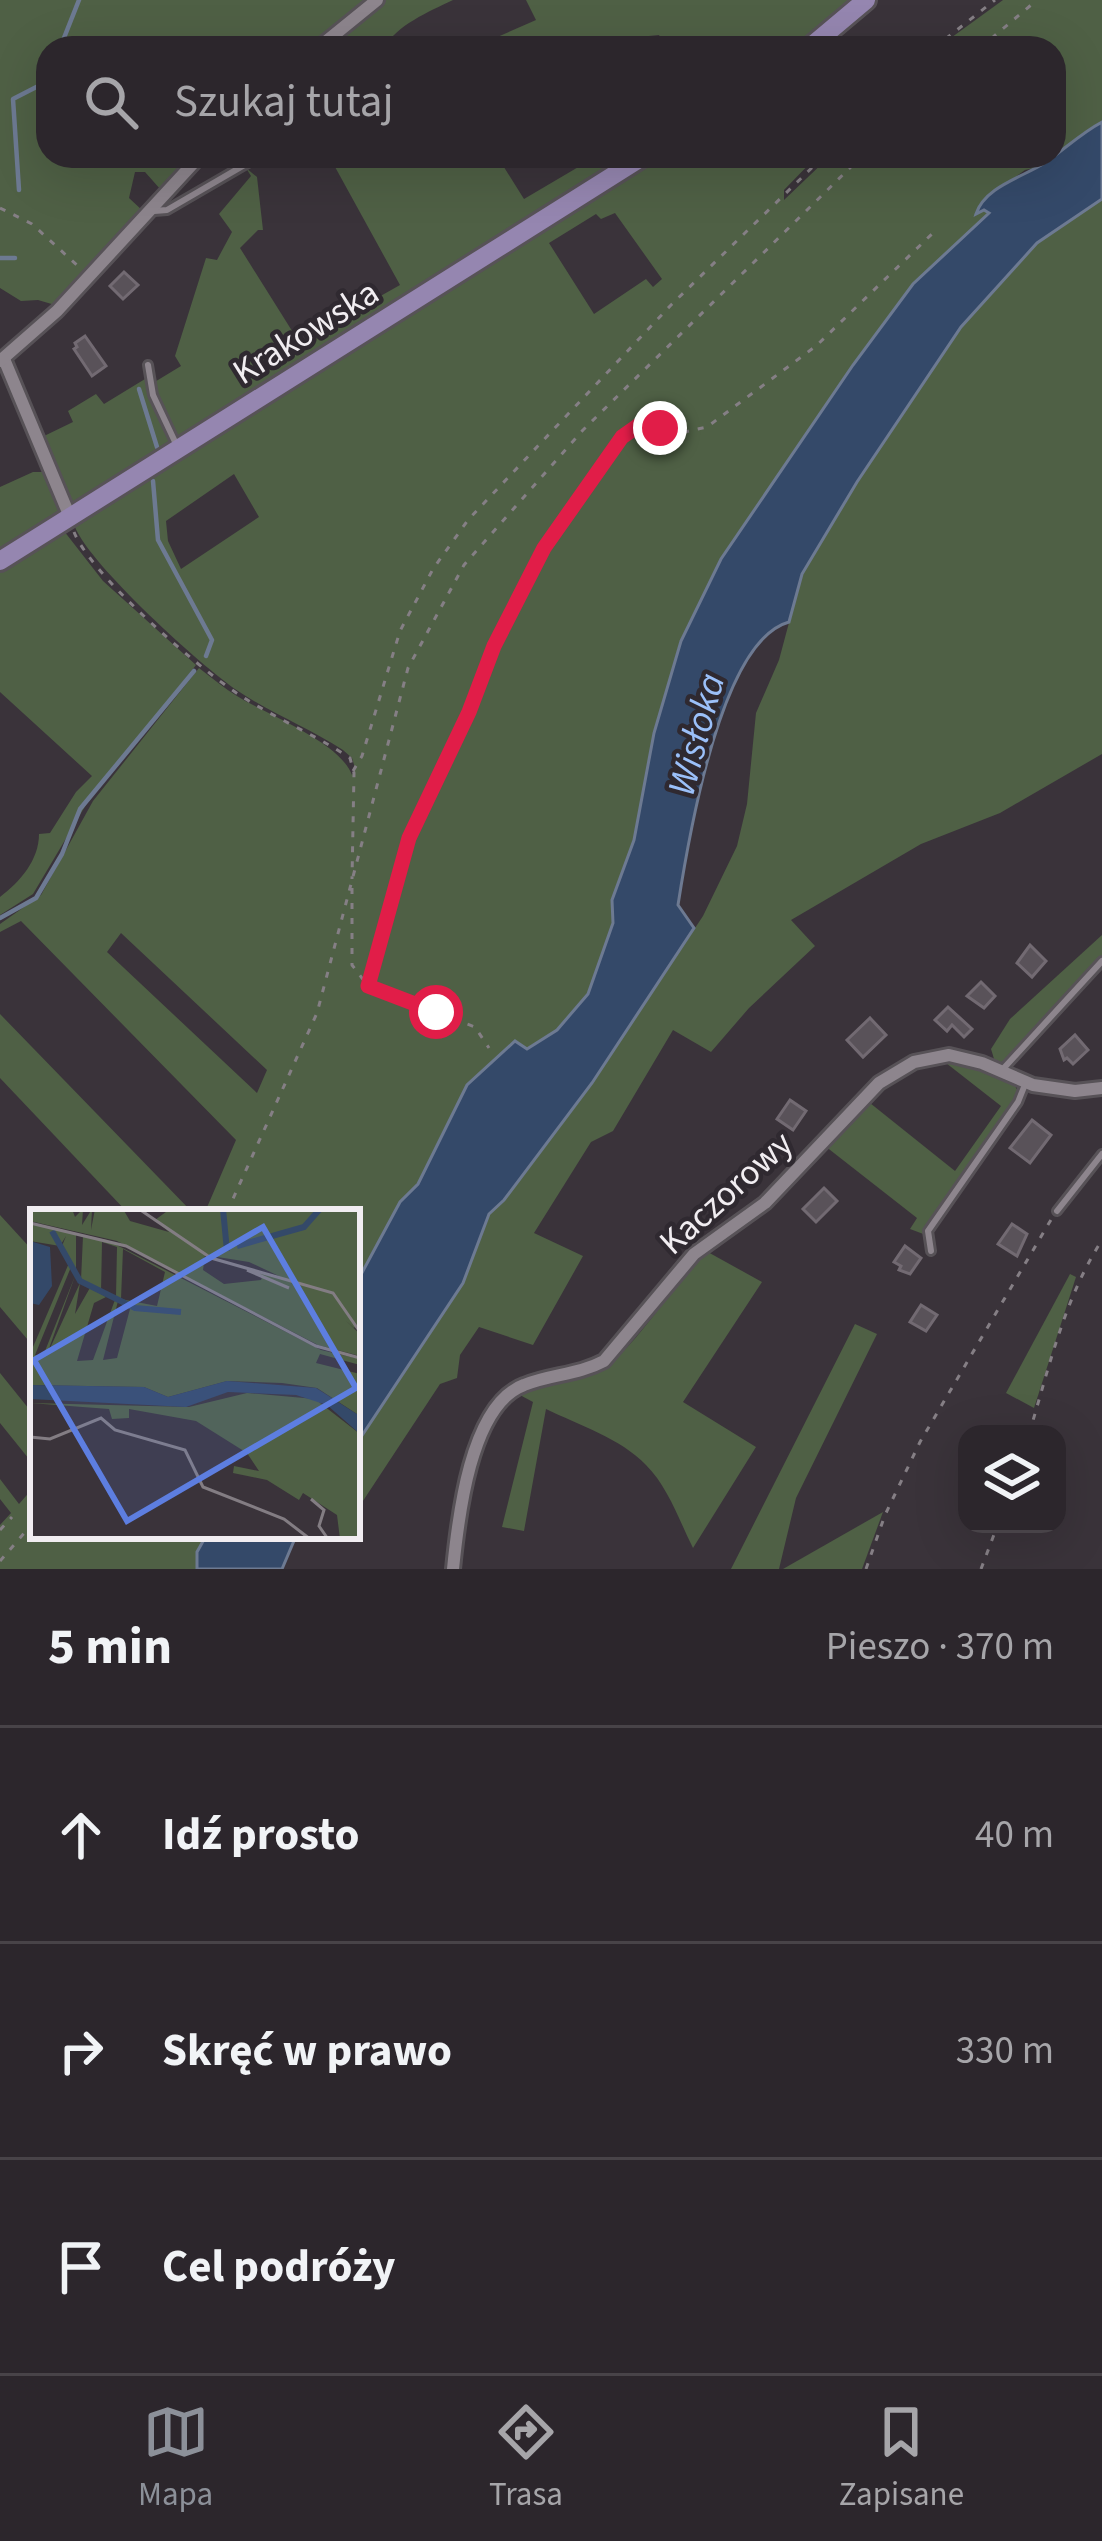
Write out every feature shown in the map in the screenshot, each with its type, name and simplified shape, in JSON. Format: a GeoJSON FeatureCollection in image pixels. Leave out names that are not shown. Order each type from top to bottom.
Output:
{"type":"FeatureCollection","features":[{"type":"Feature","properties":{"kind":"main road"},"geometry":{"type":"LineString","coordinates":[[823,36],[866,0]]}},
{"type":"Feature","properties":{"kind":"main road","name":"Krakowska"},"geometry":{"type":"LineString","coordinates":[[0,561],[625,168]]}},
{"type":"Feature","properties":{"kind":"street"},"geometry":{"type":"LineString","coordinates":[[334,36],[377,0]]}},
{"type":"Feature","properties":{"kind":"street"},"geometry":{"type":"LineString","coordinates":[[70,517],[14,376],[2,360],[89,276],[189,168]]}},
{"type":"Feature","properties":{"kind":"street","name":"Kaczorowy"},"geometry":{"type":"LineString","coordinates":[[452,1569],[458,1517],[480,1436],[500,1400],[522,1385],[585,1372],[604,1361],[694,1254],[765,1203],[879,1083],[914,1063],[949,1055],[1027,1082],[1075,1091],[1102,1088]]}},
{"type":"Feature","properties":{"kind":"lane"},"geometry":{"type":"LineString","coordinates":[[152,208],[157,213],[167,210],[239,168]]}},
{"type":"Feature","properties":{"kind":"lane"},"geometry":{"type":"LineString","coordinates":[[148,365],[157,408],[178,449]]}},
{"type":"Feature","properties":{"kind":"lane"},"geometry":{"type":"LineString","coordinates":[[1001,1072],[1102,961]]}},
{"type":"Feature","properties":{"kind":"lane"},"geometry":{"type":"LineString","coordinates":[[931,1252],[928,1232],[1027,1082]]}},
{"type":"Feature","properties":{"kind":"lane"},"geometry":{"type":"LineString","coordinates":[[1057,1211],[1102,1154]]}},
{"type":"Feature","properties":{"kind":"path"},"geometry":{"type":"LineString","coordinates":[[949,36],[995,0]]}},
{"type":"Feature","properties":{"kind":"path"},"geometry":{"type":"LineString","coordinates":[[994,36],[1037,0]]}},
{"type":"Feature","properties":{"kind":"path"},"geometry":{"type":"LineString","coordinates":[[353,771],[362,756],[400,631],[433,569],[468,520],[656,320],[812,168]]}},
{"type":"Feature","properties":{"kind":"path"},"geometry":{"type":"LineString","coordinates":[[228,1209],[317,1013],[408,668],[464,565],[583,430],[850,168]]}},
{"type":"Feature","properties":{"kind":"path"},"geometry":{"type":"LineString","coordinates":[[0,208],[32,224],[89,276]]}},
{"type":"Feature","properties":{"kind":"path"},"geometry":{"type":"LineString","coordinates":[[368,986],[409,838],[469,712],[494,646],[544,548],[622,437],[639,425],[684,432],[707,427],[816,346],[936,230]]}},
{"type":"Feature","properties":{"kind":"path"},"geometry":{"type":"LineString","coordinates":[[70,517],[75,538],[90,559],[191,656],[234,692],[350,758],[352,965],[368,986],[476,1027],[489,1048]]}},
{"type":"Feature","properties":{"kind":"path"},"geometry":{"type":"LineString","coordinates":[[866,1569],[885,1515],[920,1442],[965,1359],[1057,1211]]}},
{"type":"Feature","properties":{"kind":"path"},"geometry":{"type":"LineString","coordinates":[[1033,1425],[1065,1315],[1083,1270],[1102,1240]]}},
{"type":"Feature","properties":{"kind":"path"},"geometry":{"type":"LineString","coordinates":[[0,1530],[12,1517]]}},
{"type":"Feature","properties":{"kind":"path"},"geometry":{"type":"LineString","coordinates":[[0,1561],[30,1526]]}},
{"type":"Feature","properties":{"kind":"path"},"geometry":{"type":"LineString","coordinates":[[981,1569],[995,1533]]}},
{"type":"Feature","properties":{"kind":"green space"},"geometry":{"type":"Polygon","coordinates":[[[0,0],[372,0],[327,36],[36,36],[36,168],[181,168],[161,190],[145,172],[135,172],[129,198],[143,211],[55,305],[21,301],[0,288],[0,0]]]}},
{"type":"Feature","properties":{"kind":"green space"},"geometry":{"type":"Polygon","coordinates":[[[386,0],[453,0],[394,36],[341,36],[386,0]]]}},
{"type":"Feature","properties":{"kind":"green space"},"geometry":{"type":"Polygon","coordinates":[[[526,0],[851,0],[810,36],[499,36],[536,20],[526,0]]]}},
{"type":"Feature","properties":{"kind":"green space"},"geometry":{"type":"Polygon","coordinates":[[[1003,0],[1102,0],[1102,122],[1066,148],[1066,36],[954,36],[1003,0]]]}},
{"type":"Feature","properties":{"kind":"green space"},"geometry":{"type":"Polygon","coordinates":[[[246,168],[257,177],[263,230],[240,248],[299,342],[400,285],[336,168],[505,168],[524,199],[577,168],[610,168],[180,437],[162,413],[153,383],[181,366],[175,356],[206,258],[217,260],[232,232],[219,214],[251,176],[246,168]]]}},
{"type":"Feature","properties":{"kind":"green space"},"geometry":{"type":"Polygon","coordinates":[[[641,168],[805,168],[784,190],[784,200],[817,168],[1034,168],[980,203],[990,212],[913,284],[721,559],[680,641],[654,733],[634,840],[612,900],[613,923],[588,994],[557,1030],[527,1050],[515,1041],[467,1085],[418,1184],[400,1202],[360,1276],[360,1209],[206,1209],[236,1140],[21,921],[0,932],[0,924],[41,895],[93,801],[199,668],[237,696],[333,751],[352,775],[355,768],[343,750],[238,691],[199,660],[123,589],[75,527],[641,168]],[[615,213],[601,219],[596,214],[549,243],[594,314],[646,279],[653,287],[662,279],[615,213]],[[234,474],[166,521],[168,541],[181,569],[259,517],[234,474]],[[121,933],[107,952],[257,1093],[267,1070],[121,933]]]}},
{"type":"Feature","properties":{"kind":"green space"},"geometry":{"type":"Polygon","coordinates":[[[1102,199],[1102,754],[1000,813],[921,844],[791,920],[815,946],[749,1008],[711,1052],[673,1030],[613,1131],[591,1142],[534,1233],[583,1256],[533,1345],[479,1327],[460,1355],[457,1378],[440,1384],[360,1505],[360,1438],[463,1283],[489,1214],[592,1083],[703,916],[737,846],[747,804],[756,713],[779,660],[802,574],[961,327],[1037,243],[1102,199]]]}},
{"type":"Feature","properties":{"kind":"green space"},"geometry":{"type":"Polygon","coordinates":[[[145,379],[170,441],[79,501],[68,503],[42,437],[73,422],[68,411],[96,394],[104,404],[145,379]]]}},
{"type":"Feature","properties":{"kind":"green space"},"geometry":{"type":"Polygon","coordinates":[[[33,472],[45,472],[61,513],[0,551],[0,487],[33,472]]]}},
{"type":"Feature","properties":{"kind":"green space"},"geometry":{"type":"Polygon","coordinates":[[[64,531],[103,581],[196,665],[90,798],[33,894],[0,915],[0,897],[27,870],[39,834],[50,833],[92,776],[0,692],[0,570],[64,531]]]}},
{"type":"Feature","properties":{"kind":"green space"},"geometry":{"type":"Polygon","coordinates":[[[1102,935],[1102,958],[1001,1065],[995,1062],[991,1049],[1010,1019],[1102,935]]]}},
{"type":"Feature","properties":{"kind":"green space"},"geometry":{"type":"Polygon","coordinates":[[[0,1014],[189,1209],[124,1209],[0,1078],[0,1014]]]}},
{"type":"Feature","properties":{"kind":"green space"},"geometry":{"type":"Polygon","coordinates":[[[946,1063],[963,1064],[1013,1082],[1019,1093],[926,1235],[910,1229],[917,1218],[825,1146],[870,1103],[955,1171],[1001,1106],[946,1063]]]}},
{"type":"Feature","properties":{"kind":"green space"},"geometry":{"type":"Polygon","coordinates":[[[0,1215],[30,1248],[30,1342],[0,1307],[0,1215]]]}},
{"type":"Feature","properties":{"kind":"green space"},"geometry":{"type":"Polygon","coordinates":[[[706,1251],[762,1282],[683,1402],[756,1447],[693,1548],[667,1494],[636,1455],[546,1409],[524,1531],[502,1527],[533,1402],[518,1394],[589,1375],[613,1361],[706,1251]]]}},
{"type":"Feature","properties":{"kind":"green space"},"geometry":{"type":"Polygon","coordinates":[[[1070,1274],[1076,1277],[1034,1408],[1006,1393],[1070,1274]]]}},
{"type":"Feature","properties":{"kind":"green space"},"geometry":{"type":"Polygon","coordinates":[[[855,1324],[877,1334],[796,1498],[779,1569],[731,1569],[855,1324]]]}},
{"type":"Feature","properties":{"kind":"green space"},"geometry":{"type":"Polygon","coordinates":[[[0,1373],[30,1410],[30,1460],[0,1423],[0,1373]]]}},
{"type":"Feature","properties":{"kind":"green space"},"geometry":{"type":"Polygon","coordinates":[[[0,1479],[19,1504],[30,1491],[30,1539],[204,1539],[197,1552],[197,1569],[0,1569],[0,1525],[11,1513],[0,1499],[0,1479]]]}},
{"type":"Feature","properties":{"kind":"green space"},"geometry":{"type":"Polygon","coordinates":[[[883,1512],[862,1569],[783,1569],[883,1512]]]}},
{"type":"Feature","properties":{"kind":"water","name":"Wisłoka"},"geometry":{"type":"Polygon","coordinates":[[[1102,122],[1102,199],[1037,243],[961,327],[802,574],[789,622],[765,637],[744,665],[711,747],[690,836],[678,905],[694,928],[592,1083],[489,1214],[463,1283],[360,1438],[360,1276],[400,1202],[418,1184],[467,1085],[515,1041],[527,1049],[557,1030],[588,994],[613,923],[612,900],[634,840],[654,733],[681,641],[721,559],[913,284],[989,213],[976,214],[981,204],[1035,168],[1066,168],[1066,147],[1102,122]]]}},
{"type":"Feature","properties":{"kind":"water"},"geometry":{"type":"Polygon","coordinates":[[[204,1539],[295,1539],[282,1569],[197,1569],[197,1552],[204,1539]]]}},
{"type":"Feature","properties":{"kind":"building"},"geometry":{"type":"Polygon","coordinates":[[[124,272],[138,285],[123,299],[110,286],[124,272]]]}},
{"type":"Feature","properties":{"kind":"building"},"geometry":{"type":"Polygon","coordinates":[[[85,336],[106,366],[92,376],[74,349],[85,336]]]}},
{"type":"Feature","properties":{"kind":"building"},"geometry":{"type":"Polygon","coordinates":[[[1030,945],[1046,961],[1032,977],[1017,963],[1030,945]]]}},
{"type":"Feature","properties":{"kind":"building"},"geometry":{"type":"Polygon","coordinates":[[[981,982],[995,996],[984,1008],[967,996],[981,982]]]}},
{"type":"Feature","properties":{"kind":"building"},"geometry":{"type":"Polygon","coordinates":[[[948,1007],[972,1029],[964,1037],[952,1025],[947,1031],[935,1020],[948,1007]]]}},
{"type":"Feature","properties":{"kind":"building"},"geometry":{"type":"Polygon","coordinates":[[[870,1018],[886,1035],[863,1057],[847,1040],[870,1018]]]}},
{"type":"Feature","properties":{"kind":"building"},"geometry":{"type":"Polygon","coordinates":[[[1075,1035],[1088,1050],[1073,1064],[1064,1060],[1060,1049],[1075,1035]]]}},
{"type":"Feature","properties":{"kind":"building"},"geometry":{"type":"Polygon","coordinates":[[[790,1100],[806,1111],[793,1130],[777,1119],[790,1100]]]}},
{"type":"Feature","properties":{"kind":"building"},"geometry":{"type":"Polygon","coordinates":[[[1032,1120],[1051,1135],[1030,1163],[1010,1148],[1032,1120]]]}},
{"type":"Feature","properties":{"kind":"building"},"geometry":{"type":"Polygon","coordinates":[[[824,1188],[837,1201],[816,1222],[803,1209],[824,1188]]]}},
{"type":"Feature","properties":{"kind":"building"},"geometry":{"type":"Polygon","coordinates":[[[1012,1224],[1027,1234],[1017,1256],[998,1244],[1012,1224]]]}},
{"type":"Feature","properties":{"kind":"building"},"geometry":{"type":"Polygon","coordinates":[[[905,1246],[921,1258],[910,1274],[894,1262],[905,1246]]]}},
{"type":"Feature","properties":{"kind":"building"},"geometry":{"type":"Polygon","coordinates":[[[921,1305],[937,1315],[926,1331],[910,1322],[921,1305]]]}},
{"type":"Feature","properties":{"kind":"waterway"},"geometry":{"type":"LineString","coordinates":[[65,36],[79,0]]}},
{"type":"Feature","properties":{"kind":"waterway"},"geometry":{"type":"LineString","coordinates":[[19,190],[13,99],[36,87]]}},
{"type":"Feature","properties":{"kind":"waterway"},"geometry":{"type":"LineString","coordinates":[[0,258],[15,258]]}},
{"type":"Feature","properties":{"kind":"waterway"},"geometry":{"type":"LineString","coordinates":[[139,389],[157,447]]}},
{"type":"Feature","properties":{"kind":"waterway"},"geometry":{"type":"LineString","coordinates":[[153,481],[158,540],[212,640],[206,656]]}},
{"type":"Feature","properties":{"kind":"waterway"},"geometry":{"type":"LineString","coordinates":[[0,918],[36,898],[62,854],[80,809],[194,671]]}},
{"type":"Feature","properties":{"kind":"route"},"geometry":{"type":"LineString","coordinates":[[436,1012],[368,986],[409,838],[469,712],[494,646],[544,548],[622,437],[639,425],[660,428]]}}]}
